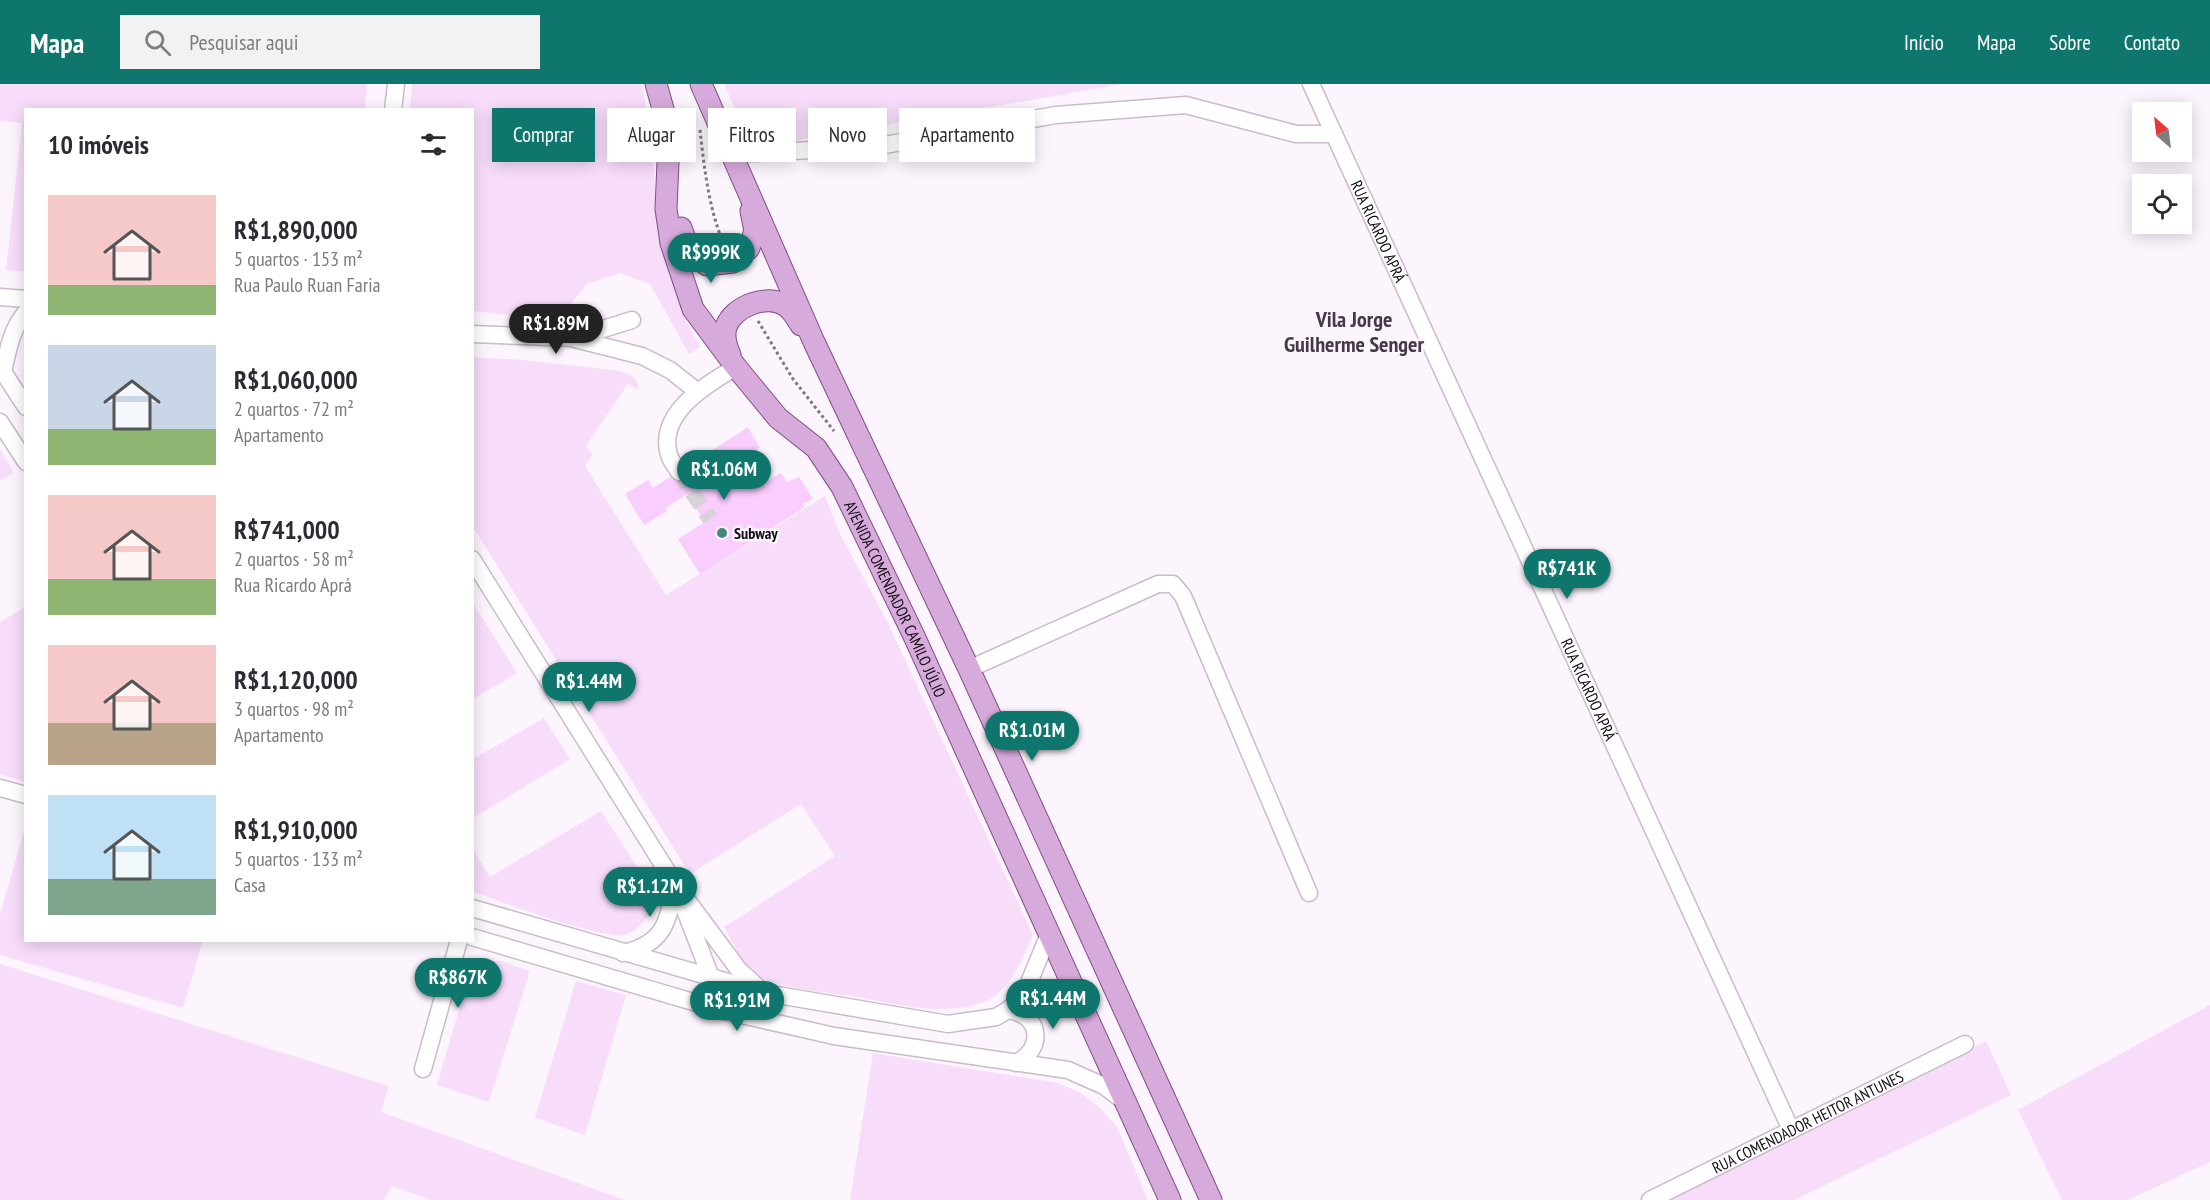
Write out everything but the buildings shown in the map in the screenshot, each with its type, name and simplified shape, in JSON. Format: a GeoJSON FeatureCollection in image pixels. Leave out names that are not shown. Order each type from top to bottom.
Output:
{"type":"FeatureCollection","features":[{"type":"Feature","properties":{"kind":"main road","name":"AVENIDA COMENDADOR CAMILO JÚLIO"},"geometry":{"type":"LineString","coordinates":[[656,84],[662,108]]}},
{"type":"Feature","properties":{"kind":"main road"},"geometry":{"type":"LineString","coordinates":[[700,84],[710,108]]}},
{"type":"Feature","properties":{"kind":"main road","name":"AVENIDA COMENDADOR CAMILO JÚLIO"},"geometry":{"type":"LineString","coordinates":[[668,162],[666,209],[671,243],[693,309],[736,368],[778,418],[816,448],[842,488],[914,636],[1170,1200]]}},
{"type":"Feature","properties":{"kind":"main road"},"geometry":{"type":"LineString","coordinates":[[668,162],[674,182],[679,224],[690,252],[707,265],[733,262],[749,248],[755,231],[745,184]]}},
{"type":"Feature","properties":{"kind":"main road"},"geometry":{"type":"LineString","coordinates":[[735,162],[814,342],[969,669],[1211,1200]]}},
{"type":"Feature","properties":{"kind":"main road"},"geometry":{"type":"LineString","coordinates":[[736,368],[725,344],[726,327],[732,316],[750,304],[772,300],[787,306],[814,342]]}},
{"type":"Feature","properties":{"kind":"street"},"geometry":{"type":"LineString","coordinates":[[393,108],[396,84]]}},
{"type":"Feature","properties":{"kind":"street","name":"RUA RICARDO APRÁ"},"geometry":{"type":"LineString","coordinates":[[1311,84],[1791,1130]]}},
{"type":"Feature","properties":{"kind":"street"},"geometry":{"type":"LineString","coordinates":[[796,151],[873,147],[1056,115],[1186,105],[1296,134],[1334,134]]}},
{"type":"Feature","properties":{"kind":"street"},"geometry":{"type":"LineString","coordinates":[[0,297],[24,299]]}},
{"type":"Feature","properties":{"kind":"street"},"geometry":{"type":"LineString","coordinates":[[24,315],[16,326],[2,370],[24,404]]}},
{"type":"Feature","properties":{"kind":"street"},"geometry":{"type":"LineString","coordinates":[[574,339],[632,320]]}},
{"type":"Feature","properties":{"kind":"street"},"geometry":{"type":"LineString","coordinates":[[474,334],[574,339],[642,356],[670,369],[698,392]]}},
{"type":"Feature","properties":{"kind":"street"},"geometry":{"type":"LineString","coordinates":[[679,472],[669,456],[668,440],[672,424],[682,406],[698,392],[736,368]]}},
{"type":"Feature","properties":{"kind":"street"},"geometry":{"type":"LineString","coordinates":[[0,422],[24,459]]}},
{"type":"Feature","properties":{"kind":"street"},"geometry":{"type":"LineString","coordinates":[[474,562],[675,884],[732,962],[754,985],[766,993]]}},
{"type":"Feature","properties":{"kind":"street"},"geometry":{"type":"LineString","coordinates":[[969,669],[1158,584],[1173,584],[1183,596],[1309,893]]}},
{"type":"Feature","properties":{"kind":"street"},"geometry":{"type":"LineString","coordinates":[[0,788],[24,794]]}},
{"type":"Feature","properties":{"kind":"street"},"geometry":{"type":"LineString","coordinates":[[621,953],[644,947],[666,926],[675,884]]}},
{"type":"Feature","properties":{"kind":"street"},"geometry":{"type":"LineString","coordinates":[[675,884],[726,1012]]}},
{"type":"Feature","properties":{"kind":"street"},"geometry":{"type":"LineString","coordinates":[[474,909],[741,987],[948,1024],[996,1017],[1008,1010],[1028,985],[1049,934]]}},
{"type":"Feature","properties":{"kind":"street"},"geometry":{"type":"LineString","coordinates":[[474,938],[726,1012],[834,1036],[1068,1070],[1084,1075],[1104,1086],[1126,1103]]}},
{"type":"Feature","properties":{"kind":"street"},"geometry":{"type":"LineString","coordinates":[[423,1069],[458,942]]}},
{"type":"Feature","properties":{"kind":"street"},"geometry":{"type":"LineString","coordinates":[[726,1012],[736,1010],[741,1005],[740,977],[732,962]]}},
{"type":"Feature","properties":{"kind":"street"},"geometry":{"type":"LineString","coordinates":[[1008,1010],[1024,1014],[1033,1024],[1036,1034],[1035,1043],[1026,1058],[1016,1063]]}},
{"type":"Feature","properties":{"kind":"street","name":"RUA COMENDADOR HEITOR ANTUNES"},"geometry":{"type":"LineString","coordinates":[[1650,1200],[1965,1044]]}},
{"type":"Feature","properties":{"kind":"shaded area"},"geometry":{"type":"Polygon","coordinates":[[[0,84],[367,84],[365,108],[24,108],[24,272],[6,270],[22,123],[0,121],[0,84]]]}},
{"type":"Feature","properties":{"kind":"shaded area"},"geometry":{"type":"Polygon","coordinates":[[[412,84],[642,84],[646,108],[607,108],[607,162],[653,162],[658,220],[670,272],[683,314],[700,347],[689,354],[650,284],[619,273],[587,284],[569,306],[553,316],[526,317],[474,311],[474,108],[410,108],[412,84]]]}},
{"type":"Feature","properties":{"kind":"shaded area"},"geometry":{"type":"Polygon","coordinates":[[[724,84],[1123,84],[984,108],[899,108],[899,123],[887,125],[887,108],[808,108],[808,138],[796,140],[796,108],[734,108],[724,84]]]}},
{"type":"Feature","properties":{"kind":"shaded area"},"geometry":{"type":"Polygon","coordinates":[[[474,357],[614,370],[634,378],[639,390],[628,384],[585,447],[593,454],[585,466],[666,595],[825,496],[840,534],[887,621],[1033,935],[1009,981],[995,996],[972,1006],[951,1009],[912,1007],[805,990],[779,984],[758,975],[747,965],[724,927],[835,856],[801,804],[690,874],[474,529],[474,357]]]}},
{"type":"Feature","properties":{"kind":"shaded area"},"geometry":{"type":"Polygon","coordinates":[[[0,449],[14,473],[0,481],[0,449]]]}},
{"type":"Feature","properties":{"kind":"shaded area"},"geometry":{"type":"Polygon","coordinates":[[[474,605],[517,673],[474,698],[474,605]]]}},
{"type":"Feature","properties":{"kind":"shaded area"},"geometry":{"type":"Polygon","coordinates":[[[24,608],[24,782],[0,774],[0,622],[24,608]]]}},
{"type":"Feature","properties":{"kind":"shaded area"},"geometry":{"type":"Polygon","coordinates":[[[544,718],[570,759],[474,817],[474,758],[544,718]]]}},
{"type":"Feature","properties":{"kind":"shaded area"},"geometry":{"type":"Polygon","coordinates":[[[601,811],[651,888],[654,907],[634,931],[624,935],[595,932],[474,892],[474,851],[490,877],[601,811]]]}},
{"type":"Feature","properties":{"kind":"shaded area"},"geometry":{"type":"Polygon","coordinates":[[[24,831],[24,942],[203,942],[183,1008],[0,955],[0,914],[24,831]]]}},
{"type":"Feature","properties":{"kind":"shaded area"},"geometry":{"type":"Polygon","coordinates":[[[501,961],[530,971],[489,1102],[437,1085],[469,975],[485,962],[501,961]]]}},
{"type":"Feature","properties":{"kind":"shaded area"},"geometry":{"type":"Polygon","coordinates":[[[0,964],[389,1086],[381,1112],[625,1200],[431,1200],[392,1186],[384,1200],[0,1200],[0,964]]]}},
{"type":"Feature","properties":{"kind":"shaded area"},"geometry":{"type":"Polygon","coordinates":[[[576,981],[626,995],[585,1135],[535,1118],[576,981]]]}},
{"type":"Feature","properties":{"kind":"shaded area"},"geometry":{"type":"Polygon","coordinates":[[[2210,1005],[2210,1162],[2128,1200],[2062,1200],[2018,1110],[2210,1005]]]}},
{"type":"Feature","properties":{"kind":"shaded area"},"geometry":{"type":"Polygon","coordinates":[[[1986,1041],[2011,1095],[1794,1200],[1670,1200],[1986,1041]]]}},
{"type":"Feature","properties":{"kind":"shaded area"},"geometry":{"type":"Polygon","coordinates":[[[873,1053],[1058,1083],[1081,1093],[1101,1109],[1117,1127],[1148,1200],[850,1200],[873,1053]]]}},
{"type":"Feature","properties":{"kind":"tunnel"},"geometry":{"type":"LineString","coordinates":[[679,472],[710,519]]}},
{"type":"Feature","properties":{"kind":"place","name":"Subway"},"geometry":{"type":"Point","coordinates":[722,533]}},
{"type":"Feature","properties":{"kind":"district","name":"Vila Jorge Guilherme Senger"},"geometry":{"type":"Point","coordinates":[1354,332]}}]}
